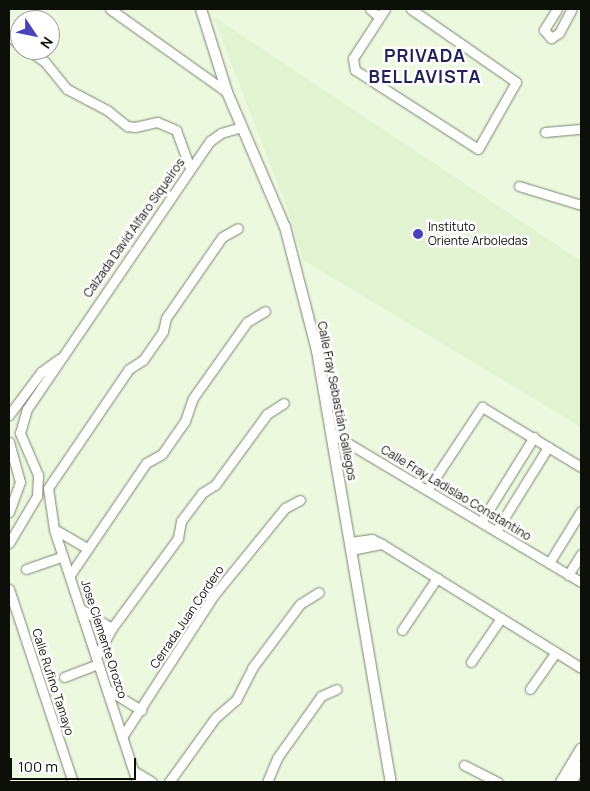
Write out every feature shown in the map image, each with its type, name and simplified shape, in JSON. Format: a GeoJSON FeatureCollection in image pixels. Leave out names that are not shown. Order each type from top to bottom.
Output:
{"type":"FeatureCollection","features":[{"type":"Feature","properties":{"kind":"street"},"geometry":{"type":"LineString","coordinates":[[110,9],[227,92]]}},
{"type":"Feature","properties":{"kind":"street","name":"Calle Fray Sebastián Gallegos"},"geometry":{"type":"LineString","coordinates":[[201,9],[227,92],[285,227],[317,351],[391,782]]}},
{"type":"Feature","properties":{"kind":"street"},"geometry":{"type":"LineString","coordinates":[[370,9],[379,17]]}},
{"type":"Feature","properties":{"kind":"street"},"geometry":{"type":"LineString","coordinates":[[385,9],[352,58],[355,70],[478,149],[516,82],[411,9]]}},
{"type":"Feature","properties":{"kind":"street"},"geometry":{"type":"LineString","coordinates":[[557,9],[544,30],[551,38],[559,33],[572,9]]}},
{"type":"Feature","properties":{"kind":"street"},"geometry":{"type":"LineString","coordinates":[[43,60],[67,88],[107,110],[127,126],[135,128],[157,122],[176,130],[190,168]]}},
{"type":"Feature","properties":{"kind":"street","name":"Calzada David Alfaro Siqueiros"},"geometry":{"type":"LineString","coordinates":[[9,543],[37,496],[38,476],[20,433],[27,409],[52,376],[60,359],[190,168],[220,133],[242,127]]}},
{"type":"Feature","properties":{"kind":"street"},"geometry":{"type":"LineString","coordinates":[[544,132],[581,129]]}},
{"type":"Feature","properties":{"kind":"street"},"geometry":{"type":"LineString","coordinates":[[519,186],[581,205]]}},
{"type":"Feature","properties":{"kind":"street","name":"Jose Clemente Orozco"},"geometry":{"type":"LineString","coordinates":[[137,782],[54,529],[48,502],[48,488],[55,474],[129,369],[143,360],[163,331],[166,318],[222,238],[238,228]]}},
{"type":"Feature","properties":{"kind":"street"},"geometry":{"type":"LineString","coordinates":[[70,575],[146,463],[162,454],[185,420],[193,398],[247,322],[264,311]]}},
{"type":"Feature","properties":{"kind":"street","name":"Calzada David Alfaro Siqueiros"},"geometry":{"type":"LineString","coordinates":[[9,415],[41,372],[60,359]]}},
{"type":"Feature","properties":{"kind":"street"},"geometry":{"type":"LineString","coordinates":[[64,676],[97,661],[112,628],[178,538],[181,521],[202,493],[215,485],[267,414],[284,403]]}},
{"type":"Feature","properties":{"kind":"street"},"geometry":{"type":"LineString","coordinates":[[427,490],[482,407],[581,467]]}},
{"type":"Feature","properties":{"kind":"street","name":"Calle Fray Ladislao Constantino"},"geometry":{"type":"LineString","coordinates":[[332,433],[581,582]]}},
{"type":"Feature","properties":{"kind":"street"},"geometry":{"type":"LineString","coordinates":[[481,522],[534,437]]}},
{"type":"Feature","properties":{"kind":"street"},"geometry":{"type":"LineString","coordinates":[[9,442],[20,482],[9,512]]}},
{"type":"Feature","properties":{"kind":"street"},"geometry":{"type":"LineString","coordinates":[[496,531],[548,447]]}},
{"type":"Feature","properties":{"kind":"street","name":"Cerrada Juan Cordero"},"geometry":{"type":"LineString","coordinates":[[122,737],[214,595],[285,508],[300,500]]}},
{"type":"Feature","properties":{"kind":"street"},"geometry":{"type":"LineString","coordinates":[[550,563],[581,511]]}},
{"type":"Feature","properties":{"kind":"street"},"geometry":{"type":"LineString","coordinates":[[54,529],[88,549]]}},
{"type":"Feature","properties":{"kind":"street"},"geometry":{"type":"LineString","coordinates":[[351,546],[382,544],[581,668]]}},
{"type":"Feature","properties":{"kind":"street"},"geometry":{"type":"LineString","coordinates":[[568,575],[581,554]]}},
{"type":"Feature","properties":{"kind":"street"},"geometry":{"type":"LineString","coordinates":[[26,569],[63,556]]}},
{"type":"Feature","properties":{"kind":"street"},"geometry":{"type":"LineString","coordinates":[[402,630],[437,578]]}},
{"type":"Feature","properties":{"kind":"street","name":"Calle Rufino Tamayo"},"geometry":{"type":"LineString","coordinates":[[9,589],[73,782]]}},
{"type":"Feature","properties":{"kind":"street"},"geometry":{"type":"LineString","coordinates":[[169,782],[215,718],[236,700],[252,668],[300,604],[319,592]]}},
{"type":"Feature","properties":{"kind":"street"},"geometry":{"type":"LineString","coordinates":[[81,609],[112,628]]}},
{"type":"Feature","properties":{"kind":"street"},"geometry":{"type":"LineString","coordinates":[[471,662],[501,618]]}},
{"type":"Feature","properties":{"kind":"street"},"geometry":{"type":"LineString","coordinates":[[530,690],[556,652]]}},
{"type":"Feature","properties":{"kind":"street"},"geometry":{"type":"LineString","coordinates":[[108,690],[141,710]]}},
{"type":"Feature","properties":{"kind":"street"},"geometry":{"type":"LineString","coordinates":[[266,782],[277,758],[321,696],[337,690]]}},
{"type":"Feature","properties":{"kind":"street"},"geometry":{"type":"LineString","coordinates":[[560,782],[581,749]]}},
{"type":"Feature","properties":{"kind":"street"},"geometry":{"type":"LineString","coordinates":[[464,765],[498,782]]}},
{"type":"Feature","properties":{"kind":"street"},"geometry":{"type":"LineString","coordinates":[[571,782],[581,766]]}},
{"type":"Feature","properties":{"kind":"street"},"geometry":{"type":"LineString","coordinates":[[134,771],[152,782]]}},
{"type":"Feature","properties":{"kind":"shaded area","name":"Instituto Oriente Arboledas"},"geometry":{"type":"Polygon","coordinates":[[[213,16],[581,261],[581,427],[303,260],[287,208],[213,16]]]}},
{"type":"Feature","properties":{"kind":"place","name":"Instituto Oriente Arboledas"},"geometry":{"type":"Point","coordinates":[418,234]}},
{"type":"Feature","properties":{"kind":"district","name":"PRIVADA BELLAVISTA"},"geometry":{"type":"Point","coordinates":[425,66]}}]}
